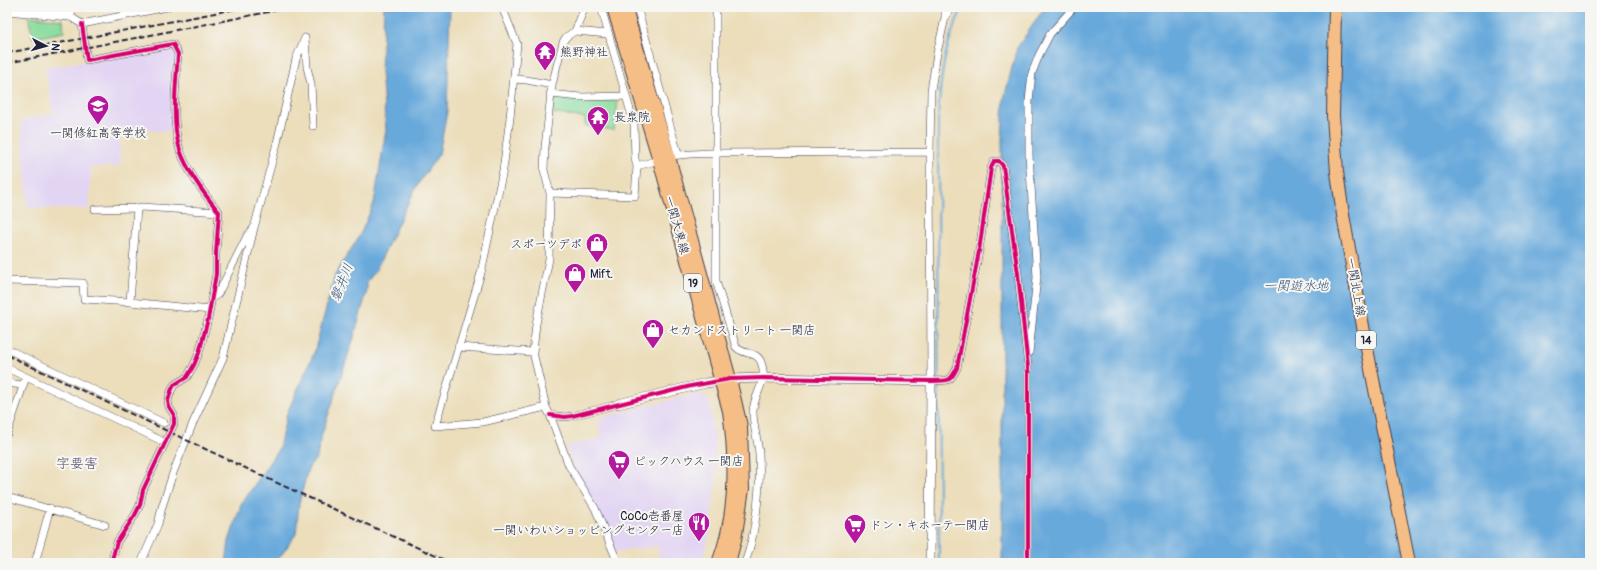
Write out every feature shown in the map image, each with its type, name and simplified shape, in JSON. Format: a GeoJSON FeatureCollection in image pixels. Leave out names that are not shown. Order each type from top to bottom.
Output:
{"type":"FeatureCollection","features":[{"type":"Feature","properties":{"kind":"main road","name":"一関大東線"},"geometry":{"type":"LineString","coordinates":[[613,7],[669,157]]}},
{"type":"Feature","properties":{"kind":"main road","name":"一関大東線"},"geometry":{"type":"LineString","coordinates":[[625,7],[669,157],[725,379],[741,426],[743,489],[735,540],[729,563]]}},
{"type":"Feature","properties":{"kind":"main road","name":"一関北上線"},"geometry":{"type":"LineString","coordinates":[[1335,7],[1333,116],[1337,172],[1343,215],[1409,563]]}},
{"type":"Feature","properties":{"kind":"main road","name":"一関大東線"},"geometry":{"type":"LineString","coordinates":[[718,563],[728,533],[734,481],[733,437],[725,379]]}},
{"type":"Feature","properties":{"kind":"street"},"geometry":{"type":"LineString","coordinates":[[69,16],[72,7]]}},
{"type":"Feature","properties":{"kind":"street"},"geometry":{"type":"LineString","coordinates":[[131,15],[133,7]]}},
{"type":"Feature","properties":{"kind":"street"},"geometry":{"type":"LineString","coordinates":[[7,10],[20,9],[69,16],[82,24],[167,7]]}},
{"type":"Feature","properties":{"kind":"street"},"geometry":{"type":"LineString","coordinates":[[502,7],[516,42],[514,79],[503,170],[481,273],[472,307],[458,347],[435,426],[484,422],[546,407]]}},
{"type":"Feature","properties":{"kind":"street"},"geometry":{"type":"LineString","coordinates":[[585,7],[575,30],[564,39],[550,94],[544,163],[550,193],[549,259],[536,324],[533,352],[546,407],[569,466],[595,508],[618,563]]}},
{"type":"Feature","properties":{"kind":"street"},"geometry":{"type":"LineString","coordinates":[[550,193],[635,196],[637,166],[635,159],[634,124],[601,7]]}},
{"type":"Feature","properties":{"kind":"street"},"geometry":{"type":"LineString","coordinates":[[637,7],[669,157]]}},
{"type":"Feature","properties":{"kind":"street"},"geometry":{"type":"LineString","coordinates":[[716,7],[716,281],[736,346],[740,351],[755,355],[758,358],[761,364],[763,378],[754,405],[753,413],[759,454],[759,480],[754,524],[747,561]]}},
{"type":"Feature","properties":{"kind":"street"},"geometry":{"type":"LineString","coordinates":[[930,563],[933,381],[930,152],[931,90],[945,18],[945,7]]}},
{"type":"Feature","properties":{"kind":"street"},"geometry":{"type":"LineString","coordinates":[[945,18],[951,7]]}},
{"type":"Feature","properties":{"kind":"street"},"geometry":{"type":"LineString","coordinates":[[1028,563],[1028,367],[1037,277],[1029,155],[1029,101],[1038,55],[1050,34],[1074,7]]}},
{"type":"Feature","properties":{"kind":"street"},"geometry":{"type":"LineString","coordinates":[[82,24],[87,60],[173,44],[178,54],[176,122],[180,149],[194,180],[220,212],[216,253],[216,274],[210,310],[199,353],[187,377],[174,385],[171,391],[168,401],[169,407],[174,415],[174,424],[143,490],[140,505],[117,542],[111,563]]}},
{"type":"Feature","properties":{"kind":"street"},"geometry":{"type":"LineString","coordinates":[[575,30],[608,34]]}},
{"type":"Feature","properties":{"kind":"street"},"geometry":{"type":"LineString","coordinates":[[141,563],[158,524],[173,473],[223,358],[254,228],[277,143],[296,59],[305,38],[307,67],[311,84],[313,126]]}},
{"type":"Feature","properties":{"kind":"street"},"geometry":{"type":"LineString","coordinates":[[514,79],[552,85]]}},
{"type":"Feature","properties":{"kind":"street"},"geometry":{"type":"LineString","coordinates":[[550,94],[580,97],[626,96]]}},
{"type":"Feature","properties":{"kind":"street"},"geometry":{"type":"LineString","coordinates":[[637,166],[669,157],[715,152],[930,152]]}},
{"type":"Feature","properties":{"kind":"street"},"geometry":{"type":"LineString","coordinates":[[550,415],[565,417],[572,416],[725,379],[763,378],[946,381],[952,378],[957,368],[979,251],[991,168],[994,162],[999,161],[1003,166],[1018,274],[1028,367]]}},
{"type":"Feature","properties":{"kind":"street"},"geometry":{"type":"LineString","coordinates":[[95,208],[142,207],[220,212]]}},
{"type":"Feature","properties":{"kind":"street"},"geometry":{"type":"LineString","coordinates":[[130,302],[137,208]]}},
{"type":"Feature","properties":{"kind":"street"},"geometry":{"type":"LineString","coordinates":[[212,298],[218,294],[247,236],[254,228]]}},
{"type":"Feature","properties":{"kind":"street"},"geometry":{"type":"LineString","coordinates":[[7,281],[84,283],[84,299],[210,310]]}},
{"type":"Feature","properties":{"kind":"street"},"geometry":{"type":"LineString","coordinates":[[458,347],[533,352]]}},
{"type":"Feature","properties":{"kind":"street"},"geometry":{"type":"LineString","coordinates":[[7,349],[164,423]]}},
{"type":"Feature","properties":{"kind":"street"},"geometry":{"type":"LineString","coordinates":[[7,368],[160,440]]}},
{"type":"Feature","properties":{"kind":"street"},"geometry":{"type":"LineString","coordinates":[[7,434],[22,385],[26,377]]}},
{"type":"Feature","properties":{"kind":"street"},"geometry":{"type":"LineString","coordinates":[[7,383],[22,385]]}},
{"type":"Feature","properties":{"kind":"street"},"geometry":{"type":"LineString","coordinates":[[7,497],[50,508],[105,525]]}},
{"type":"Feature","properties":{"kind":"street"},"geometry":{"type":"LineString","coordinates":[[35,563],[50,508]]}},
{"type":"Feature","properties":{"kind":"shaded area","name":"一関修紅高等学校"},"geometry":{"type":"Polygon","coordinates":[[[171,47],[177,54],[175,131],[120,130],[120,166],[91,167],[89,209],[28,208],[21,121],[54,113],[45,68],[171,47]]]}},
{"type":"Feature","properties":{"kind":"shaded area"},"geometry":{"type":"Polygon","coordinates":[[[699,393],[709,400],[714,437],[716,473],[710,533],[702,563],[659,563],[658,546],[615,552],[574,469],[566,446],[602,438],[598,418],[699,393]]]}},
{"type":"Feature","properties":{"kind":"green space"},"geometry":{"type":"Polygon","coordinates":[[[28,16],[63,20],[64,32],[33,38],[28,16]]]}},
{"type":"Feature","properties":{"kind":"green space"},"geometry":{"type":"Polygon","coordinates":[[[555,97],[618,101],[614,130],[585,126],[585,118],[552,113],[555,97]]]}},
{"type":"Feature","properties":{"kind":"water","name":"磐井川"},"geometry":{"type":"Polygon","coordinates":[[[384,7],[450,7],[447,112],[439,154],[418,184],[376,270],[367,282],[367,291],[354,337],[321,437],[317,457],[308,469],[299,503],[296,534],[276,563],[226,563],[229,541],[241,505],[279,448],[287,413],[314,353],[335,275],[360,235],[374,203],[386,130],[381,72],[384,7]]]}},
{"type":"Feature","properties":{"kind":"water","name":"一関遊水地"},"geometry":{"type":"Polygon","coordinates":[[[1045,7],[1590,7],[1590,563],[1002,563],[1002,141],[1004,99],[1017,48],[1045,7]]]}},
{"type":"Feature","properties":{"kind":"waterway"},"geometry":{"type":"LineString","coordinates":[[939,563],[938,120],[940,91],[947,48],[951,34],[963,7]]}},
{"type":"Feature","properties":{"kind":"railway"},"geometry":{"type":"LineString","coordinates":[[7,53],[246,7]]}},
{"type":"Feature","properties":{"kind":"railway"},"geometry":{"type":"LineString","coordinates":[[7,63],[294,7]]}},
{"type":"Feature","properties":{"kind":"railway"},"geometry":{"type":"LineString","coordinates":[[7,355],[275,482],[451,563]]}},
{"type":"Feature","properties":{"kind":"cycle path"},"geometry":{"type":"LineString","coordinates":[[82,24],[87,60],[173,44],[178,54],[175,90],[175,115],[177,139],[180,150],[183,159],[202,191],[219,212],[216,274],[208,319],[199,353],[187,377],[174,385],[171,391],[168,401],[169,407],[174,415],[174,424],[143,490],[140,505],[117,542],[111,563]]}},
{"type":"Feature","properties":{"kind":"cycle path"},"geometry":{"type":"LineString","coordinates":[[550,415],[565,417],[572,416],[691,386],[730,379],[763,378],[931,381],[945,381],[950,379],[957,368],[979,251],[991,168],[994,161],[999,161],[1003,166],[1018,274],[1028,367],[1028,563]]}},
{"type":"Feature","properties":{"kind":"place","name":"熊野神社"},"geometry":{"type":"Point","coordinates":[545,72]}},
{"type":"Feature","properties":{"kind":"place","name":"一関修紅高等学校"},"geometry":{"type":"Point","coordinates":[98,126]}},
{"type":"Feature","properties":{"kind":"place","name":"長泉院"},"geometry":{"type":"Point","coordinates":[598,136]}},
{"type":"Feature","properties":{"kind":"place","name":"スポーツデポ"},"geometry":{"type":"Point","coordinates":[597,264]}},
{"type":"Feature","properties":{"kind":"place","name":"Mift."},"geometry":{"type":"Point","coordinates":[575,294]}},
{"type":"Feature","properties":{"kind":"place","name":"セカンドストリート 一関店"},"geometry":{"type":"Point","coordinates":[653,350]}},
{"type":"Feature","properties":{"kind":"place","name":"ピックハウス 一関店"},"geometry":{"type":"Point","coordinates":[619,480]}},
{"type":"Feature","properties":{"kind":"place","name":"CoCo壱番屋 一関いわいショッピングセンター店"},"geometry":{"type":"Point","coordinates":[699,542]}},
{"type":"Feature","properties":{"kind":"place","name":"ドン・キホーテ一関店"},"geometry":{"type":"Point","coordinates":[855,544]}},
{"type":"Feature","properties":{"kind":"district","name":"字要害"},"geometry":{"type":"Point","coordinates":[77,463]}}]}
